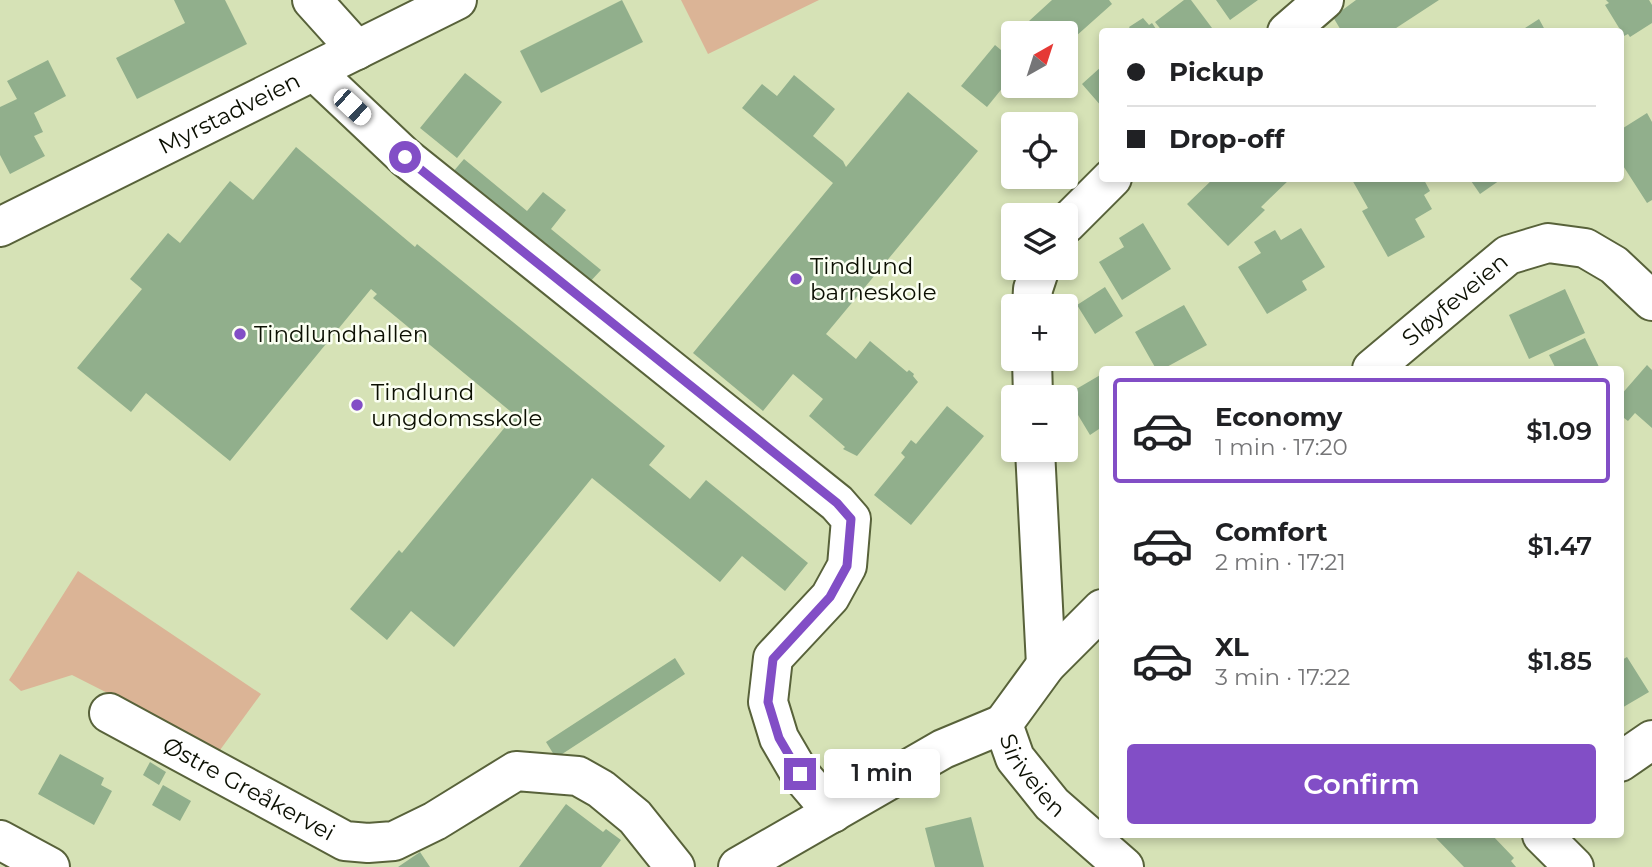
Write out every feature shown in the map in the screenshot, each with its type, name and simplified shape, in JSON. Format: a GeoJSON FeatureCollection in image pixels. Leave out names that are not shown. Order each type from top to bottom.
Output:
{"type":"FeatureCollection","features":[{"type":"Feature","properties":{"kind":"street"},"geometry":{"type":"LineString","coordinates":[[312,0],[357,50]]}},
{"type":"Feature","properties":{"kind":"street","name":"Myrstadveien"},"geometry":{"type":"LineString","coordinates":[[0,227],[457,0]]}},
{"type":"Feature","properties":{"kind":"street"},"geometry":{"type":"LineString","coordinates":[[1292,28],[1324,0]]}},
{"type":"Feature","properties":{"kind":"street"},"geometry":{"type":"LineString","coordinates":[[315,72],[405,157],[837,503],[851,519],[847,566],[830,597],[773,659],[768,702],[779,738],[800,774],[833,813]]}},
{"type":"Feature","properties":{"kind":"street"},"geometry":{"type":"LineString","coordinates":[[1078,212],[1108,182]]}},
{"type":"Feature","properties":{"kind":"street","name":"Sløyfeveien"},"geometry":{"type":"LineString","coordinates":[[1376,366],[1508,255],[1548,243],[1585,248],[1614,265],[1652,301]]}},
{"type":"Feature","properties":{"kind":"street"},"geometry":{"type":"LineString","coordinates":[[1036,462],[1045,665]]}},
{"type":"Feature","properties":{"kind":"street"},"geometry":{"type":"LineString","coordinates":[[1045,665],[1099,612]]}},
{"type":"Feature","properties":{"kind":"street","name":"Siriveien"},"geometry":{"type":"LineString","coordinates":[[1045,665],[1003,724],[1015,758],[1052,804],[1124,867]]}},
{"type":"Feature","properties":{"kind":"street","name":"Østre Greåkervei"},"geometry":{"type":"LineString","coordinates":[[109,713],[345,841],[394,841],[435,821],[516,771],[578,776],[618,801],[675,867]]}},
{"type":"Feature","properties":{"kind":"street"},"geometry":{"type":"LineString","coordinates":[[738,867],[943,749],[1003,724]]}},
{"type":"Feature","properties":{"kind":"street"},"geometry":{"type":"LineString","coordinates":[[1624,759],[1652,740]]}},
{"type":"Feature","properties":{"kind":"street"},"geometry":{"type":"LineString","coordinates":[[1545,838],[1574,867]]}},
{"type":"Feature","properties":{"kind":"street"},"geometry":{"type":"LineString","coordinates":[[0,840],[50,867]]}},
{"type":"Feature","properties":{"kind":"shaded area"},"geometry":{"type":"Polygon","coordinates":[[[681,0],[819,0],[708,54],[681,0]]]}},
{"type":"Feature","properties":{"kind":"shaded area"},"geometry":{"type":"Polygon","coordinates":[[[78,571],[261,694],[220,750],[72,675],[21,691],[9,680],[78,571]]]}},
{"type":"Feature","properties":{"kind":"building"},"geometry":{"type":"Polygon","coordinates":[[[174,0],[225,0],[247,44],[137,99],[116,58],[185,23],[174,0]]]}},
{"type":"Feature","properties":{"kind":"building"},"geometry":{"type":"Polygon","coordinates":[[[622,0],[643,42],[541,93],[520,51],[622,0]]]}},
{"type":"Feature","properties":{"kind":"building"},"geometry":{"type":"Polygon","coordinates":[[[1052,0],[1109,0],[1112,4],[1078,34],[1078,21],[1029,21],[1052,0]]]}},
{"type":"Feature","properties":{"kind":"building"},"geometry":{"type":"Polygon","coordinates":[[[1184,0],[1191,0],[1212,28],[1160,28],[1155,22],[1184,0]]]}},
{"type":"Feature","properties":{"kind":"building"},"geometry":{"type":"Polygon","coordinates":[[[1216,0],[1258,0],[1230,20],[1216,0]]]}},
{"type":"Feature","properties":{"kind":"building"},"geometry":{"type":"Polygon","coordinates":[[[1356,0],[1439,0],[1396,28],[1340,28],[1333,17],[1356,0]]]}},
{"type":"Feature","properties":{"kind":"building"},"geometry":{"type":"Polygon","coordinates":[[[1606,0],[1649,0],[1652,5],[1652,23],[1630,37],[1628,34],[1624,36],[1624,28],[1619,28],[1605,5],[1609,3],[1606,0]]]}},
{"type":"Feature","properties":{"kind":"building"},"geometry":{"type":"Polygon","coordinates":[[[1143,18],[1155,28],[1130,28],[1143,18]]]}},
{"type":"Feature","properties":{"kind":"building"},"geometry":{"type":"Polygon","coordinates":[[[1539,19],[1544,28],[1525,28],[1539,19]]]}},
{"type":"Feature","properties":{"kind":"building"},"geometry":{"type":"Polygon","coordinates":[[[995,45],[1001,50],[1001,90],[987,107],[961,86],[995,45]]]}},
{"type":"Feature","properties":{"kind":"building"},"geometry":{"type":"Polygon","coordinates":[[[48,60],[66,96],[34,113],[43,132],[34,136],[45,156],[10,174],[0,155],[0,107],[17,99],[7,81],[48,60]]]}},
{"type":"Feature","properties":{"kind":"building"},"geometry":{"type":"Polygon","coordinates":[[[1099,69],[1099,104],[1082,84],[1099,69]]]}},
{"type":"Feature","properties":{"kind":"building"},"geometry":{"type":"Polygon","coordinates":[[[465,73],[502,102],[457,158],[420,128],[465,73]]]}},
{"type":"Feature","properties":{"kind":"building"},"geometry":{"type":"Polygon","coordinates":[[[794,75],[835,109],[813,136],[843,161],[846,167],[908,92],[978,151],[826,334],[856,359],[870,341],[907,372],[909,370],[914,374],[918,382],[857,456],[843,449],[845,447],[809,416],[823,399],[793,374],[763,411],[693,353],[833,183],[742,108],[762,84],[777,96],[794,75]]]}},
{"type":"Feature","properties":{"kind":"building"},"geometry":{"type":"Polygon","coordinates":[[[1647,113],[1652,122],[1652,200],[1647,203],[1624,167],[1624,127],[1647,113]]]}},
{"type":"Feature","properties":{"kind":"building"},"geometry":{"type":"Polygon","coordinates":[[[296,147],[415,247],[417,244],[665,446],[649,465],[690,499],[706,480],[808,563],[785,591],[742,556],[720,582],[592,478],[454,647],[411,611],[387,640],[350,609],[399,550],[402,553],[515,415],[373,298],[377,294],[371,289],[230,461],[146,393],[131,412],[77,368],[142,289],[130,279],[168,233],[180,243],[230,181],[253,200],[296,147]]]}},
{"type":"Feature","properties":{"kind":"building"},"geometry":{"type":"Polygon","coordinates":[[[464,159],[527,211],[543,192],[566,210],[551,229],[601,270],[588,284],[452,173],[464,159]]]}},
{"type":"Feature","properties":{"kind":"building"},"geometry":{"type":"Polygon","coordinates":[[[1210,182],[1287,182],[1261,207],[1265,210],[1228,246],[1187,204],[1210,182]]]}},
{"type":"Feature","properties":{"kind":"building"},"geometry":{"type":"Polygon","coordinates":[[[1353,182],[1425,182],[1430,191],[1424,195],[1432,209],[1415,219],[1425,237],[1388,257],[1362,211],[1368,208],[1353,182]]]}},
{"type":"Feature","properties":{"kind":"building"},"geometry":{"type":"Polygon","coordinates":[[[1472,182],[1497,182],[1480,194],[1472,182]]]}},
{"type":"Feature","properties":{"kind":"building"},"geometry":{"type":"Polygon","coordinates":[[[1143,223],[1171,269],[1122,300],[1099,262],[1124,247],[1119,238],[1143,223]]]}},
{"type":"Feature","properties":{"kind":"building"},"geometry":{"type":"Polygon","coordinates":[[[1301,228],[1325,267],[1302,281],[1307,290],[1267,314],[1238,267],[1261,253],[1254,242],[1275,230],[1281,240],[1301,228]]]}},
{"type":"Feature","properties":{"kind":"building"},"geometry":{"type":"Polygon","coordinates":[[[1105,287],[1123,316],[1095,334],[1078,304],[1105,287]]]}},
{"type":"Feature","properties":{"kind":"building"},"geometry":{"type":"Polygon","coordinates":[[[1565,289],[1585,333],[1529,359],[1509,315],[1565,289]]]}},
{"type":"Feature","properties":{"kind":"building"},"geometry":{"type":"Polygon","coordinates":[[[1184,305],[1207,345],[1168,366],[1154,366],[1135,332],[1184,305]]]}},
{"type":"Feature","properties":{"kind":"building"},"geometry":{"type":"Polygon","coordinates":[[[1585,338],[1599,366],[1554,366],[1549,355],[1585,338]]]}},
{"type":"Feature","properties":{"kind":"building"},"geometry":{"type":"Polygon","coordinates":[[[1647,365],[1652,370],[1652,428],[1635,413],[1628,421],[1624,418],[1624,391],[1647,365]]]}},
{"type":"Feature","properties":{"kind":"building"},"geometry":{"type":"Polygon","coordinates":[[[1099,376],[1099,429],[1090,435],[1078,415],[1078,388],[1099,376]]]}},
{"type":"Feature","properties":{"kind":"building"},"geometry":{"type":"Polygon","coordinates":[[[947,406],[984,436],[911,525],[874,495],[905,457],[901,453],[911,440],[916,444],[947,406]]]}},
{"type":"Feature","properties":{"kind":"building"},"geometry":{"type":"Polygon","coordinates":[[[1627,657],[1649,692],[1624,707],[1624,659],[1627,657]]]}},
{"type":"Feature","properties":{"kind":"building"},"geometry":{"type":"Polygon","coordinates":[[[675,658],[685,674],[556,758],[546,742],[675,658]]]}},
{"type":"Feature","properties":{"kind":"building"},"geometry":{"type":"Polygon","coordinates":[[[60,754],[104,778],[101,785],[112,791],[94,825],[38,794],[60,754]]]}},
{"type":"Feature","properties":{"kind":"building"},"geometry":{"type":"Polygon","coordinates":[[[150,762],[166,772],[159,785],[143,775],[150,762]]]}},
{"type":"Feature","properties":{"kind":"building"},"geometry":{"type":"Polygon","coordinates":[[[163,785],[191,801],[180,821],[152,805],[163,785]]]}},
{"type":"Feature","properties":{"kind":"building"},"geometry":{"type":"Polygon","coordinates":[[[566,804],[603,832],[606,829],[621,840],[601,867],[519,867],[566,804]]]}},
{"type":"Feature","properties":{"kind":"building"},"geometry":{"type":"Polygon","coordinates":[[[971,817],[984,867],[935,867],[925,828],[971,817]]]}},
{"type":"Feature","properties":{"kind":"building"},"geometry":{"type":"Polygon","coordinates":[[[1436,838],[1495,838],[1514,858],[1511,861],[1516,867],[1464,867],[1436,838]]]}},
{"type":"Feature","properties":{"kind":"building"},"geometry":{"type":"Polygon","coordinates":[[[420,852],[430,867],[398,867],[420,852]]]}},
{"type":"Feature","properties":{"kind":"place","name":"Tindlund barneskole"},"geometry":{"type":"Point","coordinates":[796,279]}},
{"type":"Feature","properties":{"kind":"place","name":"Tindlundhallen"},"geometry":{"type":"Point","coordinates":[240,334]}},
{"type":"Feature","properties":{"kind":"place","name":"Tindlund ungdomsskole"},"geometry":{"type":"Point","coordinates":[357,405]}},
{"type":"Feature","properties":{"kind":"route"},"geometry":{"type":"LineString","coordinates":[[405,157],[837,503],[851,519],[847,566],[830,597],[773,659],[768,702],[779,738],[800,774]]}}]}
